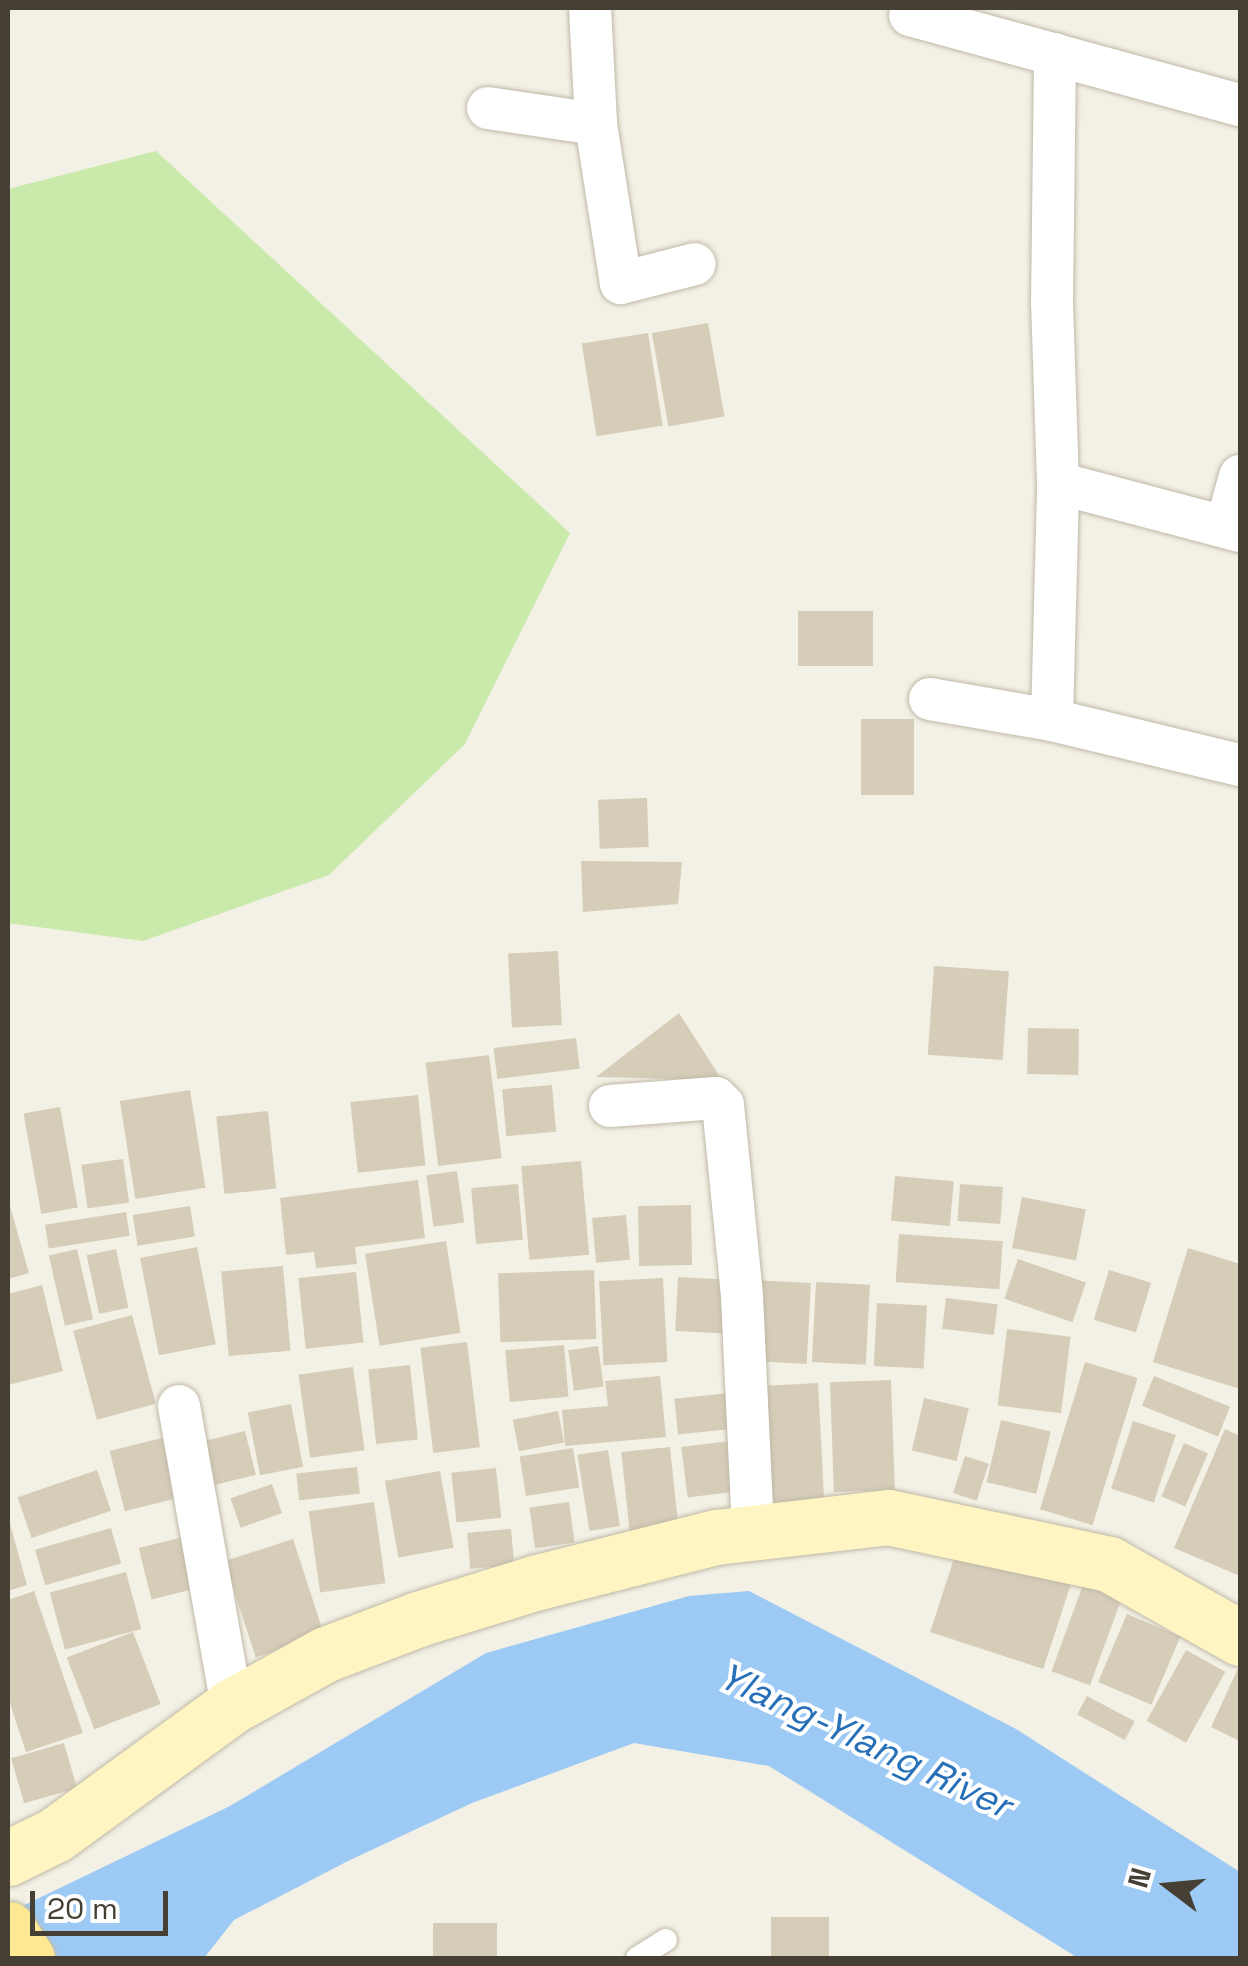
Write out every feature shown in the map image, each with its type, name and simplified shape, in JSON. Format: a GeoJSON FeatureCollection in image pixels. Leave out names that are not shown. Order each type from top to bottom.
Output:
{"type":"FeatureCollection","features":[{"type":"Feature","properties":{"kind":"main road"},"geometry":{"type":"LineString","coordinates":[[8,1929],[27,1958]]}},
{"type":"Feature","properties":{"kind":"street"},"geometry":{"type":"LineString","coordinates":[[590,8],[596,124],[621,282],[695,264]]}},
{"type":"Feature","properties":{"kind":"street"},"geometry":{"type":"LineString","coordinates":[[910,15],[1240,105]]}},
{"type":"Feature","properties":{"kind":"street"},"geometry":{"type":"LineString","coordinates":[[1052,720],[1058,483],[1052,302],[1055,54]]}},
{"type":"Feature","properties":{"kind":"street"},"geometry":{"type":"LineString","coordinates":[[488,108],[596,124]]}},
{"type":"Feature","properties":{"kind":"street"},"geometry":{"type":"LineString","coordinates":[[1058,483],[1233,529],[1240,476]]}},
{"type":"Feature","properties":{"kind":"street"},"geometry":{"type":"LineString","coordinates":[[930,700],[1052,720],[1240,765]]}},
{"type":"Feature","properties":{"kind":"street"},"geometry":{"type":"LineString","coordinates":[[610,1106],[716,1098],[723,1105],[742,1297],[753,1533]]}},
{"type":"Feature","properties":{"kind":"street"},"geometry":{"type":"LineString","coordinates":[[179,1406],[232,1706]]}},
{"type":"Feature","properties":{"kind":"street"},"geometry":{"type":"LineString","coordinates":[[10,1853],[56,1835],[232,1706],[326,1654],[418,1618],[716,1537],[888,1517],[1110,1564],[1240,1638]]}},
{"type":"Feature","properties":{"kind":"lane"},"geometry":{"type":"LineString","coordinates":[[637,1958],[666,1940]]}},
{"type":"Feature","properties":{"kind":"green space"},"geometry":{"type":"Polygon","coordinates":[[[156,151],[570,533],[465,744],[329,875],[143,941],[8,923],[8,189],[156,151]]]}},
{"type":"Feature","properties":{"kind":"water","name":"Ylang-Ylang River"},"geometry":{"type":"Polygon","coordinates":[[[749,1591],[1016,1729],[1240,1872],[1240,1958],[1078,1958],[769,1766],[634,1743],[472,1803],[348,1861],[234,1920],[204,1958],[8,1958],[8,1913],[230,1806],[486,1653],[689,1596],[749,1591]]]}},
{"type":"Feature","properties":{"kind":"building"},"geometry":{"type":"Polygon","coordinates":[[[708,323],[724,417],[668,426],[652,333],[708,323]]]}},
{"type":"Feature","properties":{"kind":"building"},"geometry":{"type":"Polygon","coordinates":[[[648,333],[663,426],[597,436],[582,343],[648,333]]]}},
{"type":"Feature","properties":{"kind":"building"},"geometry":{"type":"Polygon","coordinates":[[[798,611],[873,611],[873,666],[798,666],[798,611]]]}},
{"type":"Feature","properties":{"kind":"building"},"geometry":{"type":"Polygon","coordinates":[[[861,719],[914,719],[914,795],[861,795],[861,719]]]}},
{"type":"Feature","properties":{"kind":"building"},"geometry":{"type":"Polygon","coordinates":[[[647,798],[649,847],[600,849],[598,800],[647,798]]]}},
{"type":"Feature","properties":{"kind":"building"},"geometry":{"type":"Polygon","coordinates":[[[581,861],[682,862],[678,904],[583,912],[581,861]]]}},
{"type":"Feature","properties":{"kind":"building"},"geometry":{"type":"Polygon","coordinates":[[[558,951],[562,1025],[512,1028],[508,954],[558,951]]]}},
{"type":"Feature","properties":{"kind":"building"},"geometry":{"type":"Polygon","coordinates":[[[934,966],[1009,971],[1003,1060],[928,1055],[934,966]]]}},
{"type":"Feature","properties":{"kind":"building"},"geometry":{"type":"Polygon","coordinates":[[[679,1013],[722,1080],[596,1077],[679,1013]]]}},
{"type":"Feature","properties":{"kind":"building"},"geometry":{"type":"Polygon","coordinates":[[[1028,1028],[1079,1029],[1078,1075],[1027,1074],[1028,1028]]]}},
{"type":"Feature","properties":{"kind":"building"},"geometry":{"type":"Polygon","coordinates":[[[576,1038],[580,1069],[497,1079],[494,1048],[576,1038]]]}},
{"type":"Feature","properties":{"kind":"building"},"geometry":{"type":"Polygon","coordinates":[[[489,1055],[502,1158],[438,1166],[425,1063],[489,1055]]]}},
{"type":"Feature","properties":{"kind":"building"},"geometry":{"type":"Polygon","coordinates":[[[552,1085],[556,1132],[506,1136],[502,1089],[552,1085]]]}},
{"type":"Feature","properties":{"kind":"building"},"geometry":{"type":"Polygon","coordinates":[[[190,1090],[205,1188],[135,1199],[120,1101],[190,1090]]]}},
{"type":"Feature","properties":{"kind":"building"},"geometry":{"type":"Polygon","coordinates":[[[418,1095],[425,1166],[358,1173],[350,1102],[418,1095]]]}},
{"type":"Feature","properties":{"kind":"building"},"geometry":{"type":"Polygon","coordinates":[[[60,1107],[78,1207],[41,1214],[24,1113],[60,1107]]]}},
{"type":"Feature","properties":{"kind":"building"},"geometry":{"type":"Polygon","coordinates":[[[268,1111],[276,1189],[224,1194],[216,1116],[268,1111]]]}},
{"type":"Feature","properties":{"kind":"building"},"geometry":{"type":"Polygon","coordinates":[[[123,1159],[129,1203],[88,1208],[81,1165],[123,1159]]]}},
{"type":"Feature","properties":{"kind":"building"},"geometry":{"type":"Polygon","coordinates":[[[581,1161],[589,1255],[529,1260],[521,1166],[581,1161]]]}},
{"type":"Feature","properties":{"kind":"building"},"geometry":{"type":"Polygon","coordinates":[[[457,1171],[464,1222],[434,1227],[426,1175],[457,1171]]]}},
{"type":"Feature","properties":{"kind":"building"},"geometry":{"type":"Polygon","coordinates":[[[895,1176],[954,1181],[950,1226],[891,1221],[895,1176]]]}},
{"type":"Feature","properties":{"kind":"building"},"geometry":{"type":"Polygon","coordinates":[[[418,1180],[425,1238],[355,1247],[357,1264],[316,1268],[314,1252],[286,1255],[280,1198],[418,1180]]]}},
{"type":"Feature","properties":{"kind":"building"},"geometry":{"type":"Polygon","coordinates":[[[518,1184],[523,1240],[476,1244],[471,1188],[518,1184]]]}},
{"type":"Feature","properties":{"kind":"building"},"geometry":{"type":"Polygon","coordinates":[[[960,1184],[1003,1187],[1000,1224],[957,1221],[960,1184]]]}},
{"type":"Feature","properties":{"kind":"building"},"geometry":{"type":"Polygon","coordinates":[[[1022,1197],[1086,1209],[1076,1260],[1012,1248],[1022,1197]]]}},
{"type":"Feature","properties":{"kind":"building"},"geometry":{"type":"Polygon","coordinates":[[[8,1199],[29,1273],[8,1279],[8,1199]]]}},
{"type":"Feature","properties":{"kind":"building"},"geometry":{"type":"Polygon","coordinates":[[[691,1205],[692,1265],[639,1266],[638,1206],[691,1205]]]}},
{"type":"Feature","properties":{"kind":"building"},"geometry":{"type":"Polygon","coordinates":[[[190,1206],[195,1237],[138,1246],[133,1215],[190,1206]]]}},
{"type":"Feature","properties":{"kind":"building"},"geometry":{"type":"Polygon","coordinates":[[[126,1212],[130,1236],[49,1249],[45,1225],[126,1212]]]}},
{"type":"Feature","properties":{"kind":"building"},"geometry":{"type":"Polygon","coordinates":[[[626,1215],[630,1260],[596,1263],[592,1218],[626,1215]]]}},
{"type":"Feature","properties":{"kind":"building"},"geometry":{"type":"Polygon","coordinates":[[[899,1234],[1003,1241],[999,1289],[896,1282],[899,1234]]]}},
{"type":"Feature","properties":{"kind":"building"},"geometry":{"type":"Polygon","coordinates":[[[446,1241],[461,1333],[380,1346],[365,1254],[446,1241]]]}},
{"type":"Feature","properties":{"kind":"building"},"geometry":{"type":"Polygon","coordinates":[[[197,1247],[216,1344],[159,1355],[140,1258],[197,1247]]]}},
{"type":"Feature","properties":{"kind":"building"},"geometry":{"type":"Polygon","coordinates":[[[1188,1248],[1240,1264],[1240,1389],[1153,1362],[1188,1248]]]}},
{"type":"Feature","properties":{"kind":"building"},"geometry":{"type":"Polygon","coordinates":[[[77,1249],[93,1319],[65,1326],[49,1256],[77,1249]]]}},
{"type":"Feature","properties":{"kind":"building"},"geometry":{"type":"Polygon","coordinates":[[[116,1249],[128,1308],[99,1314],[87,1255],[116,1249]]]}},
{"type":"Feature","properties":{"kind":"building"},"geometry":{"type":"Polygon","coordinates":[[[1018,1259],[1086,1282],[1072,1322],[1004,1299],[1018,1259]]]}},
{"type":"Feature","properties":{"kind":"building"},"geometry":{"type":"Polygon","coordinates":[[[283,1266],[290,1351],[229,1356],[221,1271],[283,1266]]]}},
{"type":"Feature","properties":{"kind":"building"},"geometry":{"type":"Polygon","coordinates":[[[594,1270],[596,1339],[500,1342],[498,1273],[594,1270]]]}},
{"type":"Feature","properties":{"kind":"building"},"geometry":{"type":"Polygon","coordinates":[[[1109,1270],[1151,1283],[1136,1333],[1094,1320],[1109,1270]]]}},
{"type":"Feature","properties":{"kind":"building"},"geometry":{"type":"Polygon","coordinates":[[[356,1272],[363,1343],[306,1349],[298,1278],[356,1272]]]}},
{"type":"Feature","properties":{"kind":"building"},"geometry":{"type":"Polygon","coordinates":[[[678,1277],[729,1280],[726,1334],[675,1331],[678,1277]]]}},
{"type":"Feature","properties":{"kind":"building"},"geometry":{"type":"Polygon","coordinates":[[[663,1278],[667,1362],[603,1365],[599,1281],[663,1278]]]}},
{"type":"Feature","properties":{"kind":"building"},"geometry":{"type":"Polygon","coordinates":[[[753,1280],[811,1283],[807,1364],[749,1361],[753,1280]]]}},
{"type":"Feature","properties":{"kind":"building"},"geometry":{"type":"Polygon","coordinates":[[[816,1282],[870,1285],[866,1365],[812,1362],[816,1282]]]}},
{"type":"Feature","properties":{"kind":"building"},"geometry":{"type":"Polygon","coordinates":[[[42,1285],[63,1371],[8,1385],[8,1294],[42,1285]]]}},
{"type":"Feature","properties":{"kind":"building"},"geometry":{"type":"Polygon","coordinates":[[[946,1298],[998,1304],[994,1335],[942,1329],[946,1298]]]}},
{"type":"Feature","properties":{"kind":"building"},"geometry":{"type":"Polygon","coordinates":[[[877,1303],[927,1306],[924,1369],[874,1366],[877,1303]]]}},
{"type":"Feature","properties":{"kind":"building"},"geometry":{"type":"Polygon","coordinates":[[[132,1315],[156,1404],[97,1420],[73,1331],[132,1315]]]}},
{"type":"Feature","properties":{"kind":"building"},"geometry":{"type":"Polygon","coordinates":[[[1007,1329],[1071,1337],[1061,1413],[998,1405],[1007,1329]]]}},
{"type":"Feature","properties":{"kind":"building"},"geometry":{"type":"Polygon","coordinates":[[[467,1342],[480,1447],[433,1453],[420,1348],[467,1342]]]}},
{"type":"Feature","properties":{"kind":"building"},"geometry":{"type":"Polygon","coordinates":[[[564,1345],[569,1397],[510,1402],[505,1350],[564,1345]]]}},
{"type":"Feature","properties":{"kind":"building"},"geometry":{"type":"Polygon","coordinates":[[[598,1346],[604,1387],[574,1391],[568,1350],[598,1346]]]}},
{"type":"Feature","properties":{"kind":"building"},"geometry":{"type":"Polygon","coordinates":[[[1085,1362],[1138,1378],[1093,1525],[1040,1509],[1085,1362]]]}},
{"type":"Feature","properties":{"kind":"building"},"geometry":{"type":"Polygon","coordinates":[[[410,1365],[418,1440],[376,1444],[368,1369],[410,1365]]]}},
{"type":"Feature","properties":{"kind":"building"},"geometry":{"type":"Polygon","coordinates":[[[353,1367],[365,1450],[310,1458],[299,1375],[353,1367]]]}},
{"type":"Feature","properties":{"kind":"building"},"geometry":{"type":"Polygon","coordinates":[[[660,1376],[666,1437],[565,1446],[562,1410],[608,1406],[605,1381],[660,1376]]]}},
{"type":"Feature","properties":{"kind":"building"},"geometry":{"type":"Polygon","coordinates":[[[1154,1376],[1230,1407],[1218,1436],[1142,1406],[1154,1376]]]}},
{"type":"Feature","properties":{"kind":"building"},"geometry":{"type":"Polygon","coordinates":[[[891,1380],[895,1490],[834,1492],[830,1382],[891,1380]]]}},
{"type":"Feature","properties":{"kind":"building"},"geometry":{"type":"Polygon","coordinates":[[[818,1383],[824,1502],[758,1505],[752,1386],[818,1383]]]}},
{"type":"Feature","properties":{"kind":"building"},"geometry":{"type":"Polygon","coordinates":[[[729,1393],[733,1429],[678,1435],[674,1399],[729,1393]]]}},
{"type":"Feature","properties":{"kind":"building"},"geometry":{"type":"Polygon","coordinates":[[[924,1398],[969,1408],[957,1461],[912,1451],[924,1398]]]}},
{"type":"Feature","properties":{"kind":"building"},"geometry":{"type":"Polygon","coordinates":[[[291,1404],[303,1467],[260,1475],[248,1412],[291,1404]]]}},
{"type":"Feature","properties":{"kind":"building"},"geometry":{"type":"Polygon","coordinates":[[[558,1411],[564,1442],[519,1451],[513,1420],[558,1411]]]}},
{"type":"Feature","properties":{"kind":"building"},"geometry":{"type":"Polygon","coordinates":[[[1001,1420],[1051,1431],[1036,1494],[987,1482],[1001,1420]]]}},
{"type":"Feature","properties":{"kind":"building"},"geometry":{"type":"Polygon","coordinates":[[[1133,1421],[1176,1435],[1154,1502],[1111,1489],[1133,1421]]]}},
{"type":"Feature","properties":{"kind":"building"},"geometry":{"type":"Polygon","coordinates":[[[1225,1429],[1240,1436],[1240,1576],[1174,1548],[1225,1429]]]}},
{"type":"Feature","properties":{"kind":"building"},"geometry":{"type":"Polygon","coordinates":[[[245,1431],[256,1475],[208,1487],[197,1443],[245,1431]]]}},
{"type":"Feature","properties":{"kind":"building"},"geometry":{"type":"Polygon","coordinates":[[[162,1438],[177,1498],[125,1511],[110,1451],[162,1438]]]}},
{"type":"Feature","properties":{"kind":"building"},"geometry":{"type":"Polygon","coordinates":[[[730,1441],[736,1492],[688,1498],[681,1447],[730,1441]]]}},
{"type":"Feature","properties":{"kind":"building"},"geometry":{"type":"Polygon","coordinates":[[[1184,1443],[1208,1453],[1185,1507],[1161,1496],[1184,1443]]]}},
{"type":"Feature","properties":{"kind":"building"},"geometry":{"type":"Polygon","coordinates":[[[670,1447],[678,1527],[630,1532],[621,1452],[670,1447]]]}},
{"type":"Feature","properties":{"kind":"building"},"geometry":{"type":"Polygon","coordinates":[[[573,1448],[579,1488],[526,1496],[520,1456],[573,1448]]]}},
{"type":"Feature","properties":{"kind":"building"},"geometry":{"type":"Polygon","coordinates":[[[608,1450],[620,1526],[589,1531],[577,1455],[608,1450]]]}},
{"type":"Feature","properties":{"kind":"building"},"geometry":{"type":"Polygon","coordinates":[[[965,1456],[989,1464],[977,1501],[953,1493],[965,1456]]]}},
{"type":"Feature","properties":{"kind":"building"},"geometry":{"type":"Polygon","coordinates":[[[357,1467],[360,1494],[299,1500],[296,1473],[357,1467]]]}},
{"type":"Feature","properties":{"kind":"building"},"geometry":{"type":"Polygon","coordinates":[[[496,1468],[501,1518],[456,1522],[451,1473],[496,1468]]]}},
{"type":"Feature","properties":{"kind":"building"},"geometry":{"type":"Polygon","coordinates":[[[97,1470],[111,1511],[32,1538],[18,1497],[97,1470]]]}},
{"type":"Feature","properties":{"kind":"building"},"geometry":{"type":"Polygon","coordinates":[[[440,1471],[454,1548],[398,1558],[385,1481],[440,1471]]]}},
{"type":"Feature","properties":{"kind":"building"},"geometry":{"type":"Polygon","coordinates":[[[272,1484],[282,1513],[240,1528],[230,1498],[272,1484]]]}},
{"type":"Feature","properties":{"kind":"building"},"geometry":{"type":"Polygon","coordinates":[[[374,1502],[385,1583],[320,1592],[309,1511],[374,1502]]]}},
{"type":"Feature","properties":{"kind":"building"},"geometry":{"type":"Polygon","coordinates":[[[569,1502],[575,1543],[535,1548],[529,1508],[569,1502]]]}},
{"type":"Feature","properties":{"kind":"building"},"geometry":{"type":"Polygon","coordinates":[[[8,1521],[27,1585],[8,1591],[8,1521]]]}},
{"type":"Feature","properties":{"kind":"building"},"geometry":{"type":"Polygon","coordinates":[[[111,1528],[121,1564],[45,1585],[35,1550],[111,1528]]]}},
{"type":"Feature","properties":{"kind":"building"},"geometry":{"type":"Polygon","coordinates":[[[511,1529],[514,1565],[470,1569],[467,1533],[511,1529]]]}},
{"type":"Feature","properties":{"kind":"building"},"geometry":{"type":"Polygon","coordinates":[[[191,1535],[204,1586],[151,1599],[139,1548],[191,1535]]]}},
{"type":"Feature","properties":{"kind":"building"},"geometry":{"type":"Polygon","coordinates":[[[961,1537],[1074,1574],[1043,1669],[930,1632],[961,1537]]]}},
{"type":"Feature","properties":{"kind":"building"},"geometry":{"type":"Polygon","coordinates":[[[293,1539],[324,1635],[256,1657],[225,1561],[293,1539]]]}},
{"type":"Feature","properties":{"kind":"building"},"geometry":{"type":"Polygon","coordinates":[[[126,1572],[141,1629],[65,1649],[50,1592],[126,1572]]]}},
{"type":"Feature","properties":{"kind":"building"},"geometry":{"type":"Polygon","coordinates":[[[1084,1582],[1123,1596],[1090,1685],[1052,1671],[1084,1582]]]}},
{"type":"Feature","properties":{"kind":"building"},"geometry":{"type":"Polygon","coordinates":[[[34,1591],[83,1733],[26,1752],[8,1697],[8,1600],[34,1591]]]}},
{"type":"Feature","properties":{"kind":"building"},"geometry":{"type":"Polygon","coordinates":[[[1127,1614],[1180,1637],[1151,1705],[1098,1682],[1127,1614]]]}},
{"type":"Feature","properties":{"kind":"building"},"geometry":{"type":"Polygon","coordinates":[[[133,1632],[161,1704],[94,1729],[67,1657],[133,1632]]]}},
{"type":"Feature","properties":{"kind":"building"},"geometry":{"type":"Polygon","coordinates":[[[1186,1650],[1225,1672],[1186,1743],[1147,1721],[1186,1650]]]}},
{"type":"Feature","properties":{"kind":"building"},"geometry":{"type":"Polygon","coordinates":[[[1240,1664],[1240,1741],[1211,1727],[1240,1664]]]}},
{"type":"Feature","properties":{"kind":"building"},"geometry":{"type":"Polygon","coordinates":[[[1087,1696],[1135,1721],[1125,1740],[1077,1715],[1087,1696]]]}},
{"type":"Feature","properties":{"kind":"building"},"geometry":{"type":"Polygon","coordinates":[[[64,1743],[77,1788],[24,1803],[11,1758],[64,1743]]]}},
{"type":"Feature","properties":{"kind":"building"},"geometry":{"type":"Polygon","coordinates":[[[771,1917],[829,1917],[829,1958],[771,1958],[771,1917]]]}},
{"type":"Feature","properties":{"kind":"building"},"geometry":{"type":"Polygon","coordinates":[[[433,1923],[497,1923],[497,1958],[433,1958],[433,1923]]]}}]}
